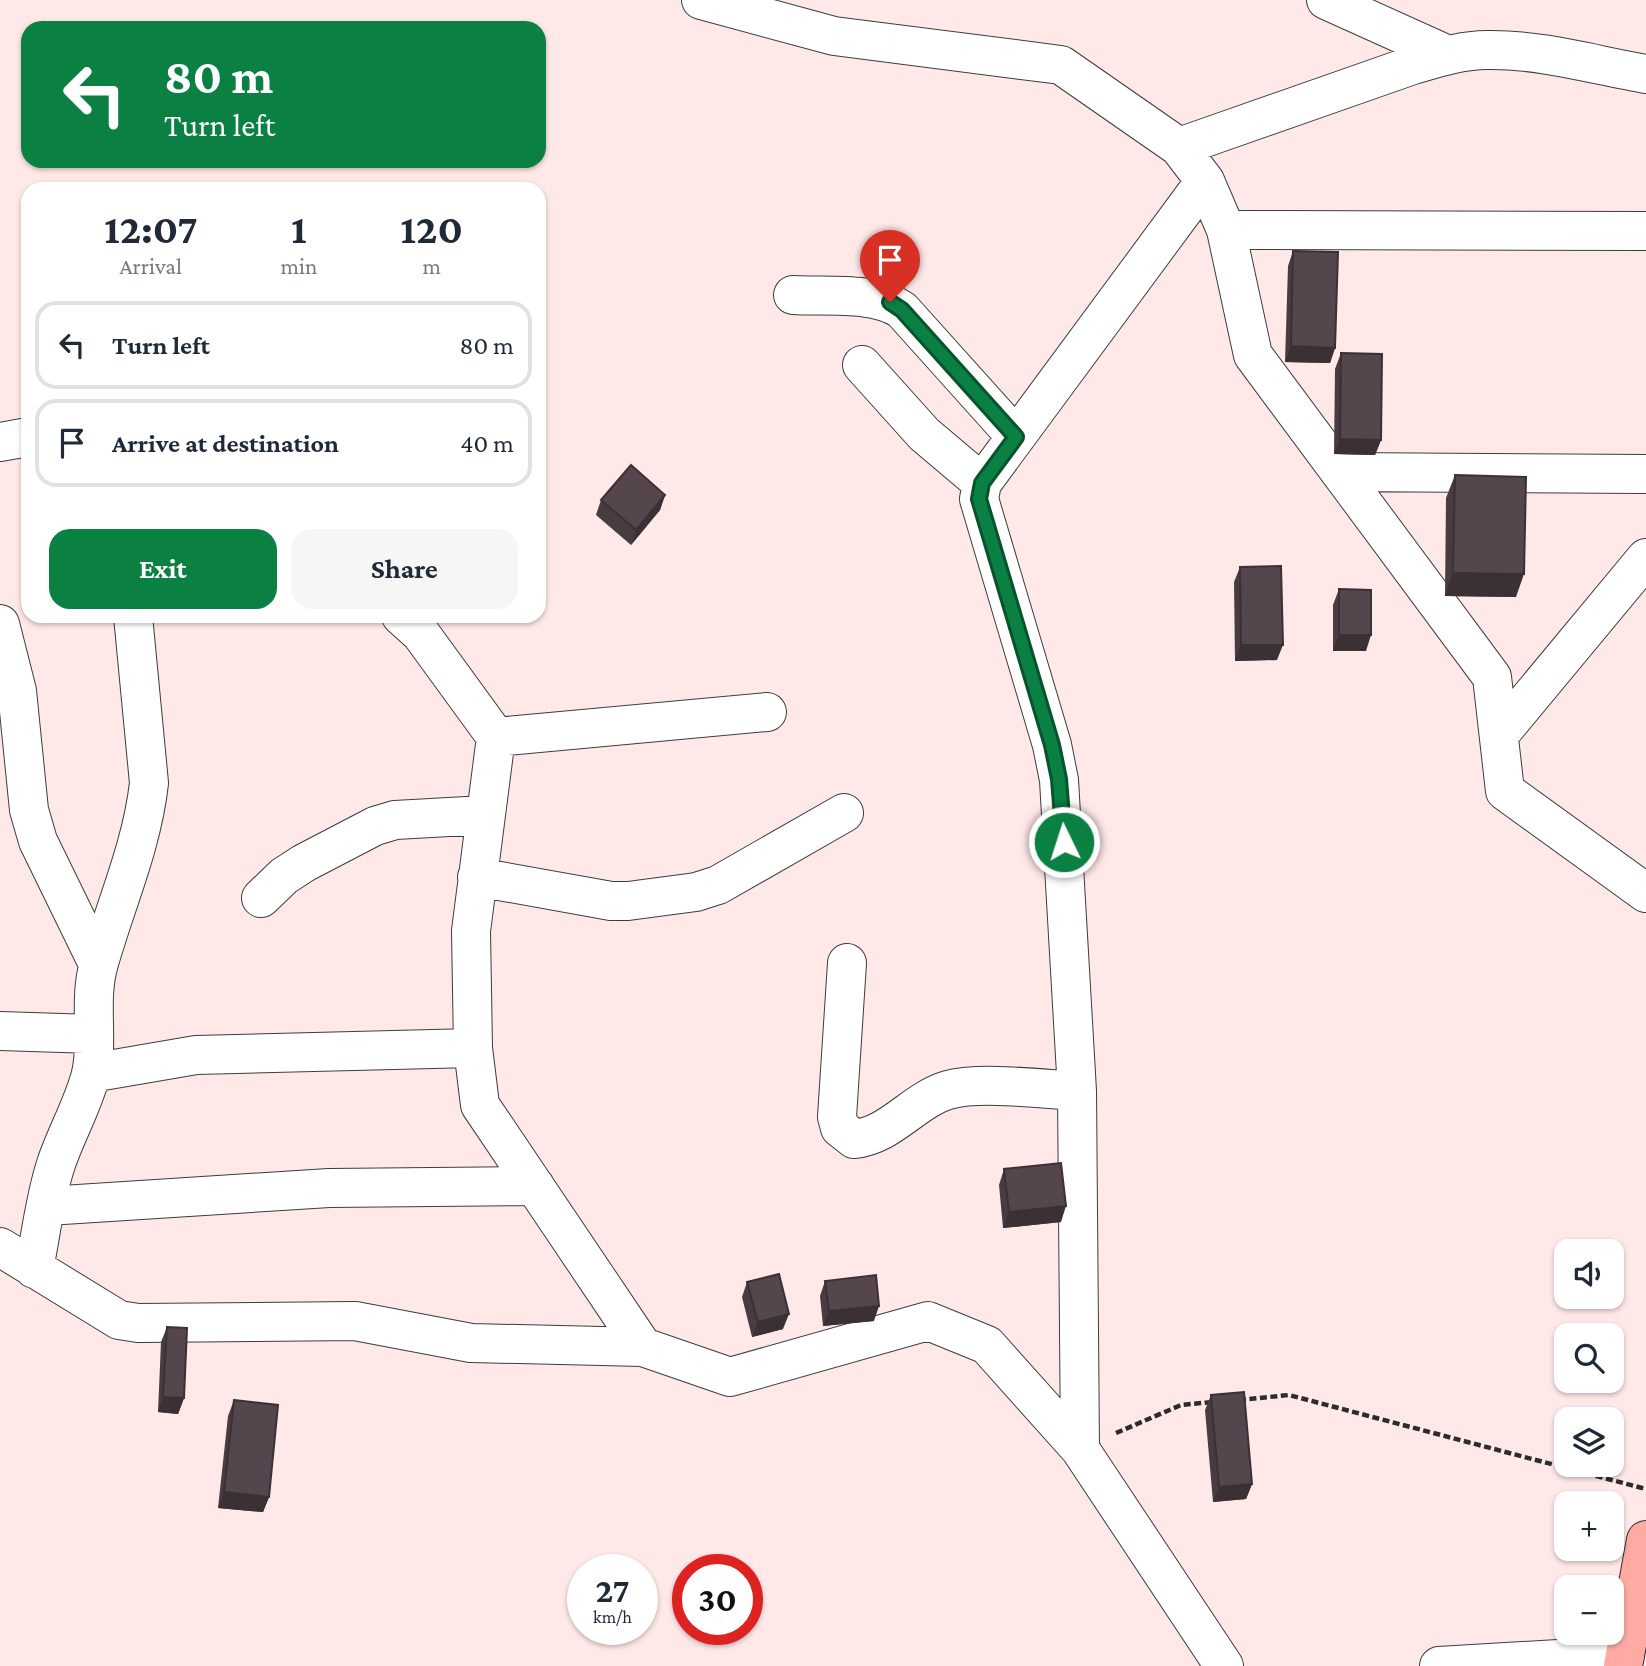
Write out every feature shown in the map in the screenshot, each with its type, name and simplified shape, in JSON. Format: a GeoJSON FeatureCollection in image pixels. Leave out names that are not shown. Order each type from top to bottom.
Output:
{"type":"FeatureCollection","features":[{"type":"Feature","properties":{"kind":"street"},"geometry":{"type":"LineString","coordinates":[[701,0],[834,36],[1061,65],[1179,147],[1205,180],[1226,230],[1253,355],[1492,677],[1505,791],[1646,893]]}},
{"type":"Feature","properties":{"kind":"street"},"geometry":{"type":"LineString","coordinates":[[1326,0],[1448,55]]}},
{"type":"Feature","properties":{"kind":"street"},"geometry":{"type":"LineString","coordinates":[[1179,147],[1413,65],[1484,49],[1516,51],[1646,74]]}},
{"type":"Feature","properties":{"kind":"street"},"geometry":{"type":"LineString","coordinates":[[1080,1449],[1077,1091],[1059,779],[1052,745],[979,499],[982,483],[1205,180]]}},
{"type":"Feature","properties":{"kind":"street"},"geometry":{"type":"LineString","coordinates":[[1226,230],[1646,231]]}},
{"type":"Feature","properties":{"kind":"street"},"geometry":{"type":"LineString","coordinates":[[793,295],[890,302],[902,310],[1016,437]]}},
{"type":"Feature","properties":{"kind":"street"},"geometry":{"type":"LineString","coordinates":[[862,365],[924,434],[982,483]]}},
{"type":"Feature","properties":{"kind":"street"},"geometry":{"type":"LineString","coordinates":[[0,442],[21,438]]}},
{"type":"Feature","properties":{"kind":"street"},"geometry":{"type":"LineString","coordinates":[[1341,472],[1646,474]]}},
{"type":"Feature","properties":{"kind":"street"},"geometry":{"type":"LineString","coordinates":[[1499,734],[1646,558]]}},
{"type":"Feature","properties":{"kind":"street"},"geometry":{"type":"LineString","coordinates":[[34,1269],[55,1168],[91,1073],[92,993],[98,964],[140,835],[149,783],[134,623]]}},
{"type":"Feature","properties":{"kind":"street"},"geometry":{"type":"LineString","coordinates":[[409,623],[421,634],[496,737],[471,931],[473,1048],[480,1105],[643,1347]]}},
{"type":"Feature","properties":{"kind":"street"},"geometry":{"type":"LineString","coordinates":[[0,624],[17,691],[29,810],[33,825],[38,841],[98,964]]}},
{"type":"Feature","properties":{"kind":"street"},"geometry":{"type":"LineString","coordinates":[[496,737],[767,712]]}},
{"type":"Feature","properties":{"kind":"street"},"geometry":{"type":"LineString","coordinates":[[477,877],[611,901],[695,891],[736,877],[844,813]]}},
{"type":"Feature","properties":{"kind":"street"},"geometry":{"type":"LineString","coordinates":[[261,898],[284,876],[304,863],[375,826],[395,820],[485,815]]}},
{"type":"Feature","properties":{"kind":"street"},"geometry":{"type":"LineString","coordinates":[[847,962],[836,1110],[840,1128],[854,1139],[868,1138],[934,1096],[949,1090],[970,1087],[1077,1091]]}},
{"type":"Feature","properties":{"kind":"street"},"geometry":{"type":"LineString","coordinates":[[0,1031],[93,1034]]}},
{"type":"Feature","properties":{"kind":"street"},"geometry":{"type":"LineString","coordinates":[[91,1073],[196,1055],[473,1048]]}},
{"type":"Feature","properties":{"kind":"street"},"geometry":{"type":"LineString","coordinates":[[47,1206],[329,1188],[535,1186]]}},
{"type":"Feature","properties":{"kind":"street"},"geometry":{"type":"LineString","coordinates":[[0,1247],[104,1313],[120,1320],[138,1323],[355,1321],[471,1343],[643,1347],[730,1377],[928,1321],[987,1345],[1080,1449],[1224,1666]]}},
{"type":"Feature","properties":{"kind":"street"},"geometry":{"type":"LineString","coordinates":[[1439,1666],[1624,1660],[1646,1540]]}},
{"type":"Feature","properties":{"kind":"path"},"geometry":{"type":"LineString","coordinates":[[1235,1400],[1289,1395],[1646,1489]]}},
{"type":"Feature","properties":{"kind":"path"},"geometry":{"type":"LineString","coordinates":[[1080,1449],[1181,1405],[1222,1401]]}},
{"type":"Feature","properties":{"kind":"building"},"geometry":{"type":"Polygon","coordinates":[[[1293,251],[1338,252],[1335,348],[1291,346],[1293,251]]]}},
{"type":"Feature","properties":{"kind":"building"},"geometry":{"type":"Polygon","coordinates":[[[1341,353],[1382,354],[1381,440],[1340,439],[1341,353]]]}},
{"type":"Feature","properties":{"kind":"building"},"geometry":{"type":"Polygon","coordinates":[[[631,465],[665,495],[636,530],[601,500],[631,465]]]}},
{"type":"Feature","properties":{"kind":"building"},"geometry":{"type":"Polygon","coordinates":[[[1455,475],[1526,477],[1524,574],[1453,573],[1455,475]]]}},
{"type":"Feature","properties":{"kind":"building"},"geometry":{"type":"Polygon","coordinates":[[[1281,566],[1283,645],[1241,645],[1240,567],[1281,566]]]}},
{"type":"Feature","properties":{"kind":"building"},"geometry":{"type":"Polygon","coordinates":[[[1339,589],[1371,590],[1371,635],[1339,635],[1339,589]]]}},
{"type":"Feature","properties":{"kind":"building"},"geometry":{"type":"Polygon","coordinates":[[[1061,1163],[1066,1206],[1009,1212],[1004,1169],[1061,1163]]]}},
{"type":"Feature","properties":{"kind":"building"},"geometry":{"type":"Polygon","coordinates":[[[779,1274],[789,1314],[758,1322],[747,1282],[779,1274]]]}},
{"type":"Feature","properties":{"kind":"building"},"geometry":{"type":"Polygon","coordinates":[[[876,1275],[879,1306],[829,1311],[825,1281],[876,1275]]]}},
{"type":"Feature","properties":{"kind":"building"},"geometry":{"type":"Polygon","coordinates":[[[167,1327],[187,1328],[184,1398],[163,1397],[167,1327]]]}},
{"type":"Feature","properties":{"kind":"building"},"geometry":{"type":"Polygon","coordinates":[[[1244,1392],[1252,1484],[1219,1487],[1211,1395],[1244,1392]]]}},
{"type":"Feature","properties":{"kind":"building"},"geometry":{"type":"Polygon","coordinates":[[[234,1400],[278,1405],[269,1497],[224,1492],[234,1400]]]}},
{"type":"Feature","properties":{"kind":"route"},"geometry":{"type":"LineString","coordinates":[[890,302],[902,310],[1016,437],[982,483],[979,499],[1052,745],[1059,779],[1064,842]]}}]}
